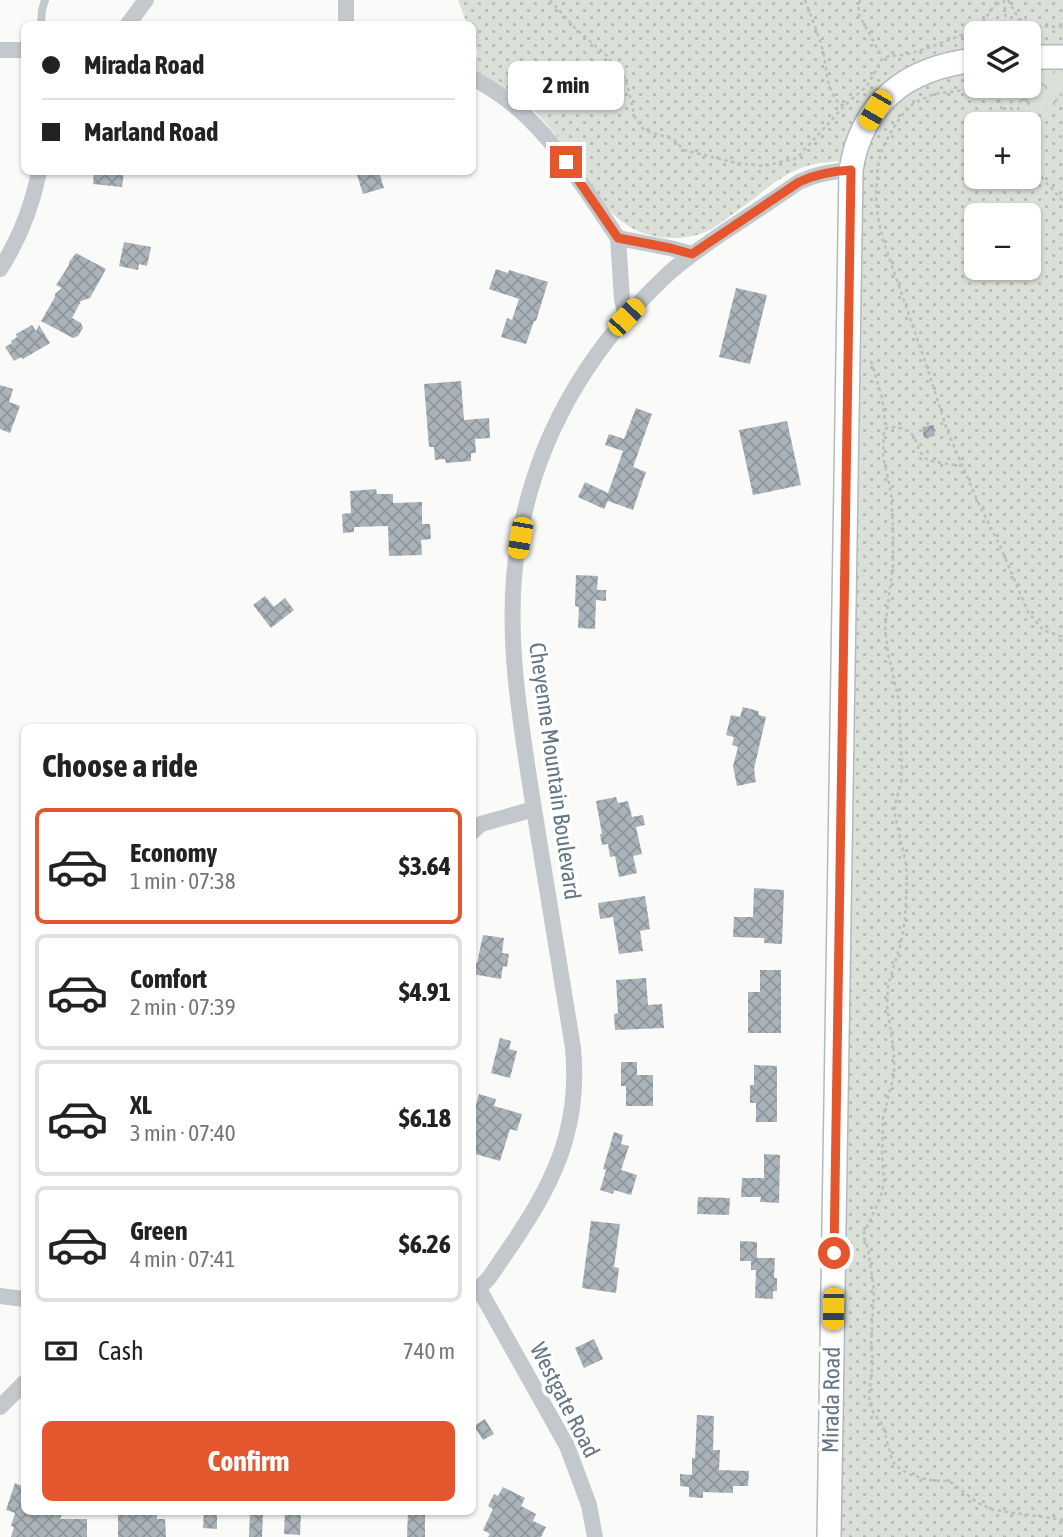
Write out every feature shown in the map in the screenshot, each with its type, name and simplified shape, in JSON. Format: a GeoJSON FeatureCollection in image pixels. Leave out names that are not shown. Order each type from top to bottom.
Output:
{"type":"FeatureCollection","features":[{"type":"Feature","properties":{"kind":"street"},"geometry":{"type":"LineString","coordinates":[[130,21],[146,0]]}},
{"type":"Feature","properties":{"kind":"street"},"geometry":{"type":"LineString","coordinates":[[346,0],[346,21]]}},
{"type":"Feature","properties":{"kind":"street"},"geometry":{"type":"LineString","coordinates":[[0,50],[21,50]]}},
{"type":"Feature","properties":{"kind":"street"},"geometry":{"type":"LineString","coordinates":[[1041,57],[1063,57]]}},
{"type":"Feature","properties":{"kind":"street","name":"Mirada Road"},"geometry":{"type":"LineString","coordinates":[[829,1537],[851,170],[856,144],[875,110],[902,84],[932,69],[964,62]]}},
{"type":"Feature","properties":{"kind":"street"},"geometry":{"type":"LineString","coordinates":[[476,81],[519,108],[537,126],[555,147],[618,238],[622,299],[626,317]]}},
{"type":"Feature","properties":{"kind":"street","name":"Cheyenne Mountain Boulevard"},"geometry":{"type":"LineString","coordinates":[[476,1290],[531,1217],[545,1192],[562,1150],[572,1106],[575,1067],[573,1048],[518,705],[513,644],[514,578],[523,523],[544,450],[578,381],[602,346],[671,271],[799,182],[813,175],[851,170]]}},
{"type":"Feature","properties":{"kind":"street"},"geometry":{"type":"LineString","coordinates":[[0,269],[21,228],[38,175]]}},
{"type":"Feature","properties":{"kind":"street"},"geometry":{"type":"LineString","coordinates":[[618,238],[692,254]]}},
{"type":"Feature","properties":{"kind":"street"},"geometry":{"type":"LineString","coordinates":[[476,828],[489,821],[534,810]]}},
{"type":"Feature","properties":{"kind":"street","name":"Westgate Road"},"geometry":{"type":"LineString","coordinates":[[476,1290],[567,1446],[589,1504],[595,1537]]}},
{"type":"Feature","properties":{"kind":"street"},"geometry":{"type":"LineString","coordinates":[[0,1296],[21,1299]]}},
{"type":"Feature","properties":{"kind":"street"},"geometry":{"type":"LineString","coordinates":[[0,1407],[21,1386]]}},
{"type":"Feature","properties":{"kind":"lane"},"geometry":{"type":"LineString","coordinates":[[41,21],[45,0]]}},
{"type":"Feature","properties":{"kind":"path"},"geometry":{"type":"LineString","coordinates":[[550,0],[552,5],[606,55],[626,80],[635,117],[644,130],[673,139],[684,150],[736,163],[764,166],[797,159],[845,105],[867,86],[882,58],[925,49],[978,29],[998,0]]}},
{"type":"Feature","properties":{"kind":"path"},"geometry":{"type":"LineString","coordinates":[[805,0],[823,51],[833,97],[840,105],[845,105]]}},
{"type":"Feature","properties":{"kind":"path"},"geometry":{"type":"LineString","coordinates":[[860,0],[858,13],[882,58]]}},
{"type":"Feature","properties":{"kind":"path"},"geometry":{"type":"LineString","coordinates":[[1006,0],[1019,19],[1037,26],[1063,27]]}},
{"type":"Feature","properties":{"kind":"path"},"geometry":{"type":"LineString","coordinates":[[1006,0],[1007,21]]}},
{"type":"Feature","properties":{"kind":"path"},"geometry":{"type":"LineString","coordinates":[[1003,112],[996,90],[972,89],[934,94],[914,103],[891,130],[878,163],[878,218],[940,411],[962,466],[1028,612],[1043,630],[1063,637]]}},
{"type":"Feature","properties":{"kind":"path"},"geometry":{"type":"LineString","coordinates":[[1041,177],[1063,201]]}},
{"type":"Feature","properties":{"kind":"path"},"geometry":{"type":"LineString","coordinates":[[871,361],[882,397],[887,427]]}},
{"type":"Feature","properties":{"kind":"path"},"geometry":{"type":"LineString","coordinates":[[887,427],[909,430],[924,456],[930,461],[962,466]]}},
{"type":"Feature","properties":{"kind":"path"},"geometry":{"type":"LineString","coordinates":[[887,427],[883,436],[883,456],[891,492],[893,565],[885,627],[892,678],[899,701],[902,768],[895,815],[907,881],[901,943],[888,985],[887,1006],[894,1053],[894,1074],[883,1118],[884,1183],[880,1199],[863,1235],[868,1248],[874,1291],[870,1405],[883,1426],[892,1460],[902,1471],[928,1480],[952,1483],[978,1503],[995,1510],[1063,1520]]}},
{"type":"Feature","properties":{"kind":"green space"},"geometry":{"type":"Polygon","coordinates":[[[458,0],[1063,0],[1063,1537],[840,1537],[859,387],[859,161],[819,163],[796,170],[715,227],[698,235],[671,238],[640,232],[609,210],[550,128],[533,110],[506,88],[476,71],[476,21],[466,21],[458,0]]]}},
{"type":"Feature","properties":{"kind":"green space"},"geometry":{"type":"Polygon","coordinates":[[[1041,71],[1063,71],[1063,87],[1055,108],[1020,112],[1019,98],[1041,98],[1041,71]]]}},
{"type":"Feature","properties":{"kind":"building"},"geometry":{"type":"Polygon","coordinates":[[[94,175],[124,175],[122,187],[93,184],[94,175]]]}},
{"type":"Feature","properties":{"kind":"building"},"geometry":{"type":"Polygon","coordinates":[[[357,175],[380,175],[384,188],[363,194],[357,175]]]}},
{"type":"Feature","properties":{"kind":"building"},"geometry":{"type":"Polygon","coordinates":[[[124,242],[151,247],[147,266],[139,264],[138,270],[119,266],[124,242]]]}},
{"type":"Feature","properties":{"kind":"building"},"geometry":{"type":"Polygon","coordinates":[[[76,253],[106,269],[90,298],[81,301],[72,318],[81,323],[83,328],[78,336],[73,338],[41,321],[55,294],[62,288],[56,285],[76,253]]]}},
{"type":"Feature","properties":{"kind":"building"},"geometry":{"type":"Polygon","coordinates":[[[496,269],[508,273],[509,270],[548,282],[526,344],[501,337],[507,318],[512,320],[519,299],[489,289],[496,269]]]}},
{"type":"Feature","properties":{"kind":"building"},"geometry":{"type":"Polygon","coordinates":[[[736,288],[767,295],[750,364],[719,357],[736,288]]]}},
{"type":"Feature","properties":{"kind":"building"},"geometry":{"type":"Polygon","coordinates":[[[32,325],[36,331],[39,325],[50,343],[23,359],[21,357],[14,361],[5,347],[12,343],[17,337],[16,334],[32,325]]]}},
{"type":"Feature","properties":{"kind":"building"},"geometry":{"type":"Polygon","coordinates":[[[461,381],[464,420],[489,418],[490,438],[475,439],[476,453],[471,453],[471,461],[446,463],[445,459],[435,460],[434,447],[429,447],[424,384],[461,381]]]}},
{"type":"Feature","properties":{"kind":"building"},"geometry":{"type":"Polygon","coordinates":[[[0,385],[13,389],[9,402],[20,406],[10,433],[0,429],[0,385]]]}},
{"type":"Feature","properties":{"kind":"building"},"geometry":{"type":"Polygon","coordinates":[[[636,408],[652,414],[633,467],[646,472],[633,510],[608,501],[604,509],[578,497],[585,482],[608,493],[623,451],[605,445],[609,434],[624,439],[636,408]]]}},
{"type":"Feature","properties":{"kind":"building"},"geometry":{"type":"Polygon","coordinates":[[[787,421],[801,485],[753,495],[739,430],[787,421]]]}},
{"type":"Feature","properties":{"kind":"building"},"geometry":{"type":"Polygon","coordinates":[[[934,425],[935,436],[924,438],[922,427],[934,425]]]}},
{"type":"Feature","properties":{"kind":"building"},"geometry":{"type":"Polygon","coordinates":[[[376,489],[377,494],[393,494],[393,503],[422,502],[422,524],[430,524],[431,539],[421,540],[422,555],[389,556],[388,526],[354,527],[354,532],[343,533],[342,514],[351,513],[350,491],[376,489]]]}},
{"type":"Feature","properties":{"kind":"building"},"geometry":{"type":"Polygon","coordinates":[[[576,575],[598,576],[597,590],[606,590],[606,601],[596,600],[595,629],[578,628],[579,607],[575,606],[576,575]]]}},
{"type":"Feature","properties":{"kind":"building"},"geometry":{"type":"Polygon","coordinates":[[[265,596],[274,607],[285,598],[294,610],[271,628],[253,605],[265,596]]]}},
{"type":"Feature","properties":{"kind":"building"},"geometry":{"type":"Polygon","coordinates":[[[743,707],[758,711],[759,715],[766,717],[754,769],[756,782],[737,786],[733,766],[738,747],[732,745],[734,737],[726,735],[731,715],[740,717],[743,707]]]}},
{"type":"Feature","properties":{"kind":"building"},"geometry":{"type":"Polygon","coordinates":[[[616,797],[618,803],[628,801],[632,817],[643,815],[645,825],[636,827],[642,854],[633,856],[637,873],[619,877],[615,856],[610,857],[608,844],[602,845],[596,801],[616,797]]]}},
{"type":"Feature","properties":{"kind":"building"},"geometry":{"type":"Polygon","coordinates":[[[754,888],[784,890],[782,944],[764,943],[764,938],[733,937],[734,917],[753,917],[754,888]]]}},
{"type":"Feature","properties":{"kind":"building"},"geometry":{"type":"Polygon","coordinates":[[[645,896],[650,929],[640,931],[643,951],[619,954],[613,917],[600,919],[598,903],[645,896]]]}},
{"type":"Feature","properties":{"kind":"building"},"geometry":{"type":"Polygon","coordinates":[[[483,935],[504,938],[502,953],[509,954],[501,979],[476,975],[483,935]]]}},
{"type":"Feature","properties":{"kind":"building"},"geometry":{"type":"Polygon","coordinates":[[[760,970],[781,970],[781,1033],[748,1033],[748,992],[760,992],[760,970]]]}},
{"type":"Feature","properties":{"kind":"building"},"geometry":{"type":"Polygon","coordinates":[[[646,978],[648,1005],[662,1004],[664,1028],[615,1030],[614,1014],[618,1013],[616,980],[646,978]]]}},
{"type":"Feature","properties":{"kind":"building"},"geometry":{"type":"Polygon","coordinates":[[[500,1038],[511,1041],[509,1049],[517,1051],[510,1078],[491,1073],[500,1038]]]}},
{"type":"Feature","properties":{"kind":"building"},"geometry":{"type":"Polygon","coordinates":[[[621,1062],[637,1062],[637,1075],[653,1075],[653,1106],[626,1106],[626,1086],[621,1086],[621,1062]]]}},
{"type":"Feature","properties":{"kind":"building"},"geometry":{"type":"Polygon","coordinates":[[[754,1065],[777,1066],[777,1122],[756,1122],[756,1103],[750,1103],[754,1065]]]}},
{"type":"Feature","properties":{"kind":"building"},"geometry":{"type":"Polygon","coordinates":[[[479,1094],[496,1099],[494,1106],[522,1114],[517,1131],[510,1129],[500,1161],[476,1154],[476,1104],[479,1094]]]}},
{"type":"Feature","properties":{"kind":"building"},"geometry":{"type":"Polygon","coordinates":[[[614,1132],[623,1135],[621,1144],[629,1146],[621,1170],[637,1175],[631,1195],[614,1190],[613,1194],[600,1190],[614,1132]]]}},
{"type":"Feature","properties":{"kind":"building"},"geometry":{"type":"Polygon","coordinates":[[[764,1154],[780,1155],[779,1203],[760,1202],[761,1197],[741,1197],[742,1178],[764,1178],[764,1154]]]}},
{"type":"Feature","properties":{"kind":"building"},"geometry":{"type":"Polygon","coordinates":[[[698,1197],[730,1198],[729,1215],[697,1214],[698,1197]]]}},
{"type":"Feature","properties":{"kind":"building"},"geometry":{"type":"Polygon","coordinates":[[[591,1221],[620,1224],[614,1267],[619,1268],[616,1293],[582,1288],[591,1221]]]}},
{"type":"Feature","properties":{"kind":"building"},"geometry":{"type":"Polygon","coordinates":[[[740,1241],[757,1242],[757,1258],[775,1258],[774,1278],[777,1278],[777,1291],[773,1291],[773,1299],[755,1298],[756,1270],[751,1270],[751,1261],[740,1261],[740,1241]]]}},
{"type":"Feature","properties":{"kind":"building"},"geometry":{"type":"Polygon","coordinates":[[[594,1339],[603,1359],[584,1368],[575,1348],[594,1339]]]}},
{"type":"Feature","properties":{"kind":"building"},"geometry":{"type":"Polygon","coordinates":[[[697,1415],[714,1416],[713,1450],[720,1450],[719,1470],[749,1471],[748,1486],[733,1486],[733,1493],[703,1492],[703,1498],[689,1497],[689,1487],[680,1486],[680,1474],[692,1475],[697,1415]]]}},
{"type":"Feature","properties":{"kind":"building"},"geometry":{"type":"Polygon","coordinates":[[[485,1419],[494,1434],[483,1440],[476,1425],[485,1419]]]}},
{"type":"Feature","properties":{"kind":"building"},"geometry":{"type":"Polygon","coordinates":[[[15,1483],[21,1486],[21,1515],[62,1515],[60,1519],[87,1519],[87,1537],[11,1537],[15,1513],[6,1510],[15,1483]]]}},
{"type":"Feature","properties":{"kind":"building"},"geometry":{"type":"Polygon","coordinates":[[[503,1487],[525,1498],[521,1506],[536,1514],[533,1521],[546,1527],[541,1537],[488,1537],[490,1534],[483,1530],[493,1509],[488,1506],[494,1494],[498,1496],[503,1487]]]}},
{"type":"Feature","properties":{"kind":"building"},"geometry":{"type":"Polygon","coordinates":[[[118,1515],[157,1515],[157,1519],[165,1519],[166,1537],[118,1537],[118,1515]]]}},
{"type":"Feature","properties":{"kind":"building"},"geometry":{"type":"Polygon","coordinates":[[[204,1515],[217,1515],[217,1529],[203,1528],[204,1515]]]}},
{"type":"Feature","properties":{"kind":"building"},"geometry":{"type":"Polygon","coordinates":[[[250,1515],[263,1515],[262,1537],[249,1537],[250,1515]]]}},
{"type":"Feature","properties":{"kind":"building"},"geometry":{"type":"Polygon","coordinates":[[[285,1515],[301,1515],[300,1535],[284,1534],[285,1515]]]}},
{"type":"Feature","properties":{"kind":"building"},"geometry":{"type":"Polygon","coordinates":[[[408,1515],[425,1515],[425,1537],[407,1537],[408,1515]]]}},
{"type":"Feature","properties":{"kind":"route"},"geometry":{"type":"LineString","coordinates":[[566,162],[618,238],[692,254],[799,182],[813,175],[851,170],[834,1253]]}}]}
